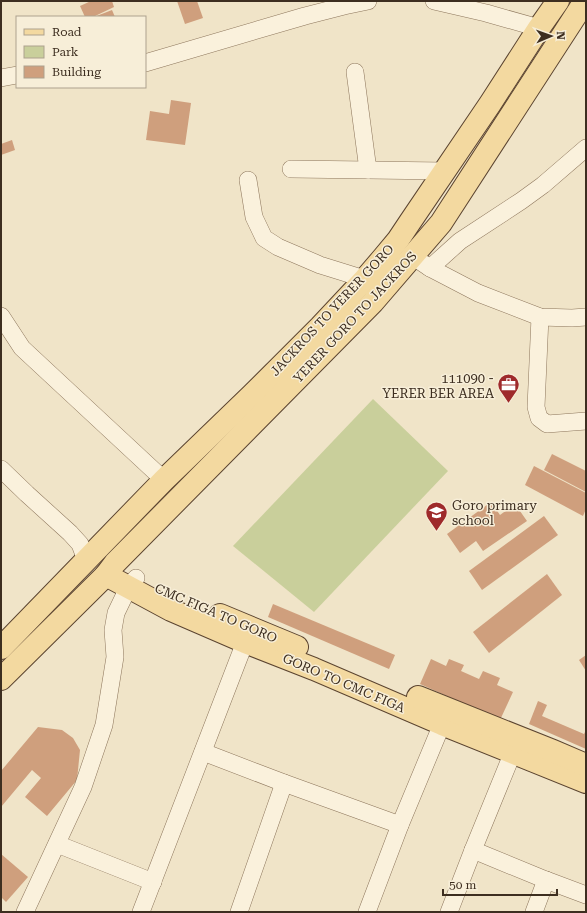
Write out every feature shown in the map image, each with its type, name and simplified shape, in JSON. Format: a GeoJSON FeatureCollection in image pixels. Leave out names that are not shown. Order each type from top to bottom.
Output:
{"type":"FeatureCollection","features":[{"type":"Feature","properties":{"kind":"main road","name":"YERER GORO TO JACKROS"},"geometry":{"type":"LineString","coordinates":[[1,679],[373,302],[421,262],[441,223],[585,1]]}},
{"type":"Feature","properties":{"kind":"main road","name":"JACKROS TO YERER GORO"},"geometry":{"type":"LineString","coordinates":[[2,646],[87,551],[164,480],[252,395],[320,327],[365,279],[398,240],[549,14]]}},
{"type":"Feature","properties":{"kind":"main road","name":"CMC FIGA TO GORO"},"geometry":{"type":"LineString","coordinates":[[111,569],[132,583],[172,596],[586,765]]}},
{"type":"Feature","properties":{"kind":"main road","name":"GORO TO CMC FIGA"},"geometry":{"type":"LineString","coordinates":[[132,583],[171,610],[442,724],[586,782]]}},
{"type":"Feature","properties":{"kind":"street"},"geometry":{"type":"LineString","coordinates":[[146,63],[305,16],[368,1]]}},
{"type":"Feature","properties":{"kind":"street"},"geometry":{"type":"LineString","coordinates":[[434,1],[486,13],[549,14]]}},
{"type":"Feature","properties":{"kind":"street"},"geometry":{"type":"LineString","coordinates":[[355,72],[368,170]]}},
{"type":"Feature","properties":{"kind":"street"},"geometry":{"type":"LineString","coordinates":[[1,78],[16,75]]}},
{"type":"Feature","properties":{"kind":"street"},"geometry":{"type":"LineString","coordinates":[[421,262],[460,241],[521,201],[542,186],[586,148]]}},
{"type":"Feature","properties":{"kind":"street"},"geometry":{"type":"LineString","coordinates":[[291,169],[445,171]]}},
{"type":"Feature","properties":{"kind":"street"},"geometry":{"type":"LineString","coordinates":[[248,180],[254,217],[264,238],[278,247],[320,265],[365,279]]}},
{"type":"Feature","properties":{"kind":"street"},"geometry":{"type":"LineString","coordinates":[[421,262],[478,292],[540,317],[586,317]]}},
{"type":"Feature","properties":{"kind":"street"},"geometry":{"type":"LineString","coordinates":[[1,316],[22,348],[164,480]]}},
{"type":"Feature","properties":{"kind":"street"},"geometry":{"type":"LineString","coordinates":[[540,317],[536,407],[539,418],[547,424],[586,421]]}},
{"type":"Feature","properties":{"kind":"street"},"geometry":{"type":"LineString","coordinates":[[1,469],[70,533],[87,551]]}},
{"type":"Feature","properties":{"kind":"street"},"geometry":{"type":"LineString","coordinates":[[1,488],[27,494]]}},
{"type":"Feature","properties":{"kind":"street"},"geometry":{"type":"LineString","coordinates":[[24,912],[83,787],[104,725],[115,658],[113,630],[115,618],[116,613],[132,583]]}},
{"type":"Feature","properties":{"kind":"street"},"geometry":{"type":"LineString","coordinates":[[141,912],[245,642]]}},
{"type":"Feature","properties":{"kind":"street"},"geometry":{"type":"LineString","coordinates":[[367,912],[400,824],[442,724]]}},
{"type":"Feature","properties":{"kind":"street"},"geometry":{"type":"LineString","coordinates":[[203,752],[284,783],[400,824]]}},
{"type":"Feature","properties":{"kind":"street"},"geometry":{"type":"LineString","coordinates":[[449,912],[513,752]]}},
{"type":"Feature","properties":{"kind":"street"},"geometry":{"type":"LineString","coordinates":[[239,912],[284,783]]}},
{"type":"Feature","properties":{"kind":"street"},"geometry":{"type":"LineString","coordinates":[[57,844],[153,882]]}},
{"type":"Feature","properties":{"kind":"street"},"geometry":{"type":"LineString","coordinates":[[473,850],[586,895]]}},
{"type":"Feature","properties":{"kind":"street"},"geometry":{"type":"LineString","coordinates":[[534,912],[546,880]]}},
{"type":"Feature","properties":{"kind":"green space"},"geometry":{"type":"Polygon","coordinates":[[[373,399],[448,471],[314,612],[233,546],[373,399]]]}},
{"type":"Feature","properties":{"kind":"building"},"geometry":{"type":"Polygon","coordinates":[[[91,1],[112,1],[114,7],[95,16],[85,16],[80,6],[91,1]]]}},
{"type":"Feature","properties":{"kind":"building"},"geometry":{"type":"Polygon","coordinates":[[[177,1],[197,1],[203,18],[185,24],[177,1]]]}},
{"type":"Feature","properties":{"kind":"building"},"geometry":{"type":"Polygon","coordinates":[[[112,10],[115,16],[97,16],[112,10]]]}},
{"type":"Feature","properties":{"kind":"building"},"geometry":{"type":"Polygon","coordinates":[[[171,100],[191,103],[185,145],[146,140],[150,111],[169,114],[171,100]]]}},
{"type":"Feature","properties":{"kind":"building"},"geometry":{"type":"Polygon","coordinates":[[[12,140],[15,150],[1,155],[1,144],[12,140]]]}},
{"type":"Feature","properties":{"kind":"building"},"geometry":{"type":"Polygon","coordinates":[[[552,454],[586,471],[586,492],[544,470],[552,454]]]}},
{"type":"Feature","properties":{"kind":"building"},"geometry":{"type":"Polygon","coordinates":[[[534,466],[586,493],[586,509],[583,516],[525,485],[534,466]]]}},
{"type":"Feature","properties":{"kind":"building"},"geometry":{"type":"Polygon","coordinates":[[[491,502],[500,515],[515,504],[527,521],[483,551],[476,541],[460,553],[447,534],[491,502]]]}},
{"type":"Feature","properties":{"kind":"building"},"geometry":{"type":"Polygon","coordinates":[[[544,516],[558,535],[482,590],[469,571],[544,516]]]}},
{"type":"Feature","properties":{"kind":"building"},"geometry":{"type":"Polygon","coordinates":[[[547,574],[562,595],[489,653],[473,632],[547,574]]]}},
{"type":"Feature","properties":{"kind":"building"},"geometry":{"type":"Polygon","coordinates":[[[273,604],[395,655],[389,669],[268,617],[273,604]]]}},
{"type":"Feature","properties":{"kind":"building"},"geometry":{"type":"Polygon","coordinates":[[[586,655],[586,671],[579,660],[586,655]]]}},
{"type":"Feature","properties":{"kind":"building"},"geometry":{"type":"Polygon","coordinates":[[[431,659],[446,666],[449,659],[464,665],[461,671],[479,679],[483,671],[500,678],[497,685],[513,692],[500,720],[420,684],[431,659]]]}},
{"type":"Feature","properties":{"kind":"building"},"geometry":{"type":"Polygon","coordinates":[[[538,701],[547,705],[542,716],[584,734],[586,730],[586,749],[529,724],[538,701]]]}},
{"type":"Feature","properties":{"kind":"building"},"geometry":{"type":"Polygon","coordinates":[[[38,727],[62,730],[73,738],[80,750],[77,780],[47,816],[25,797],[41,778],[32,770],[1,807],[1,771],[38,727]]]}},
{"type":"Feature","properties":{"kind":"building"},"geometry":{"type":"Polygon","coordinates":[[[1,854],[28,877],[6,902],[1,897],[1,854]]]}},
{"type":"Feature","properties":{"kind":"place","name":"111090 - YERER BER AREA"},"geometry":{"type":"Point","coordinates":[509,404]}},
{"type":"Feature","properties":{"kind":"place","name":"Goro primary school"},"geometry":{"type":"Point","coordinates":[436,532]}}]}
